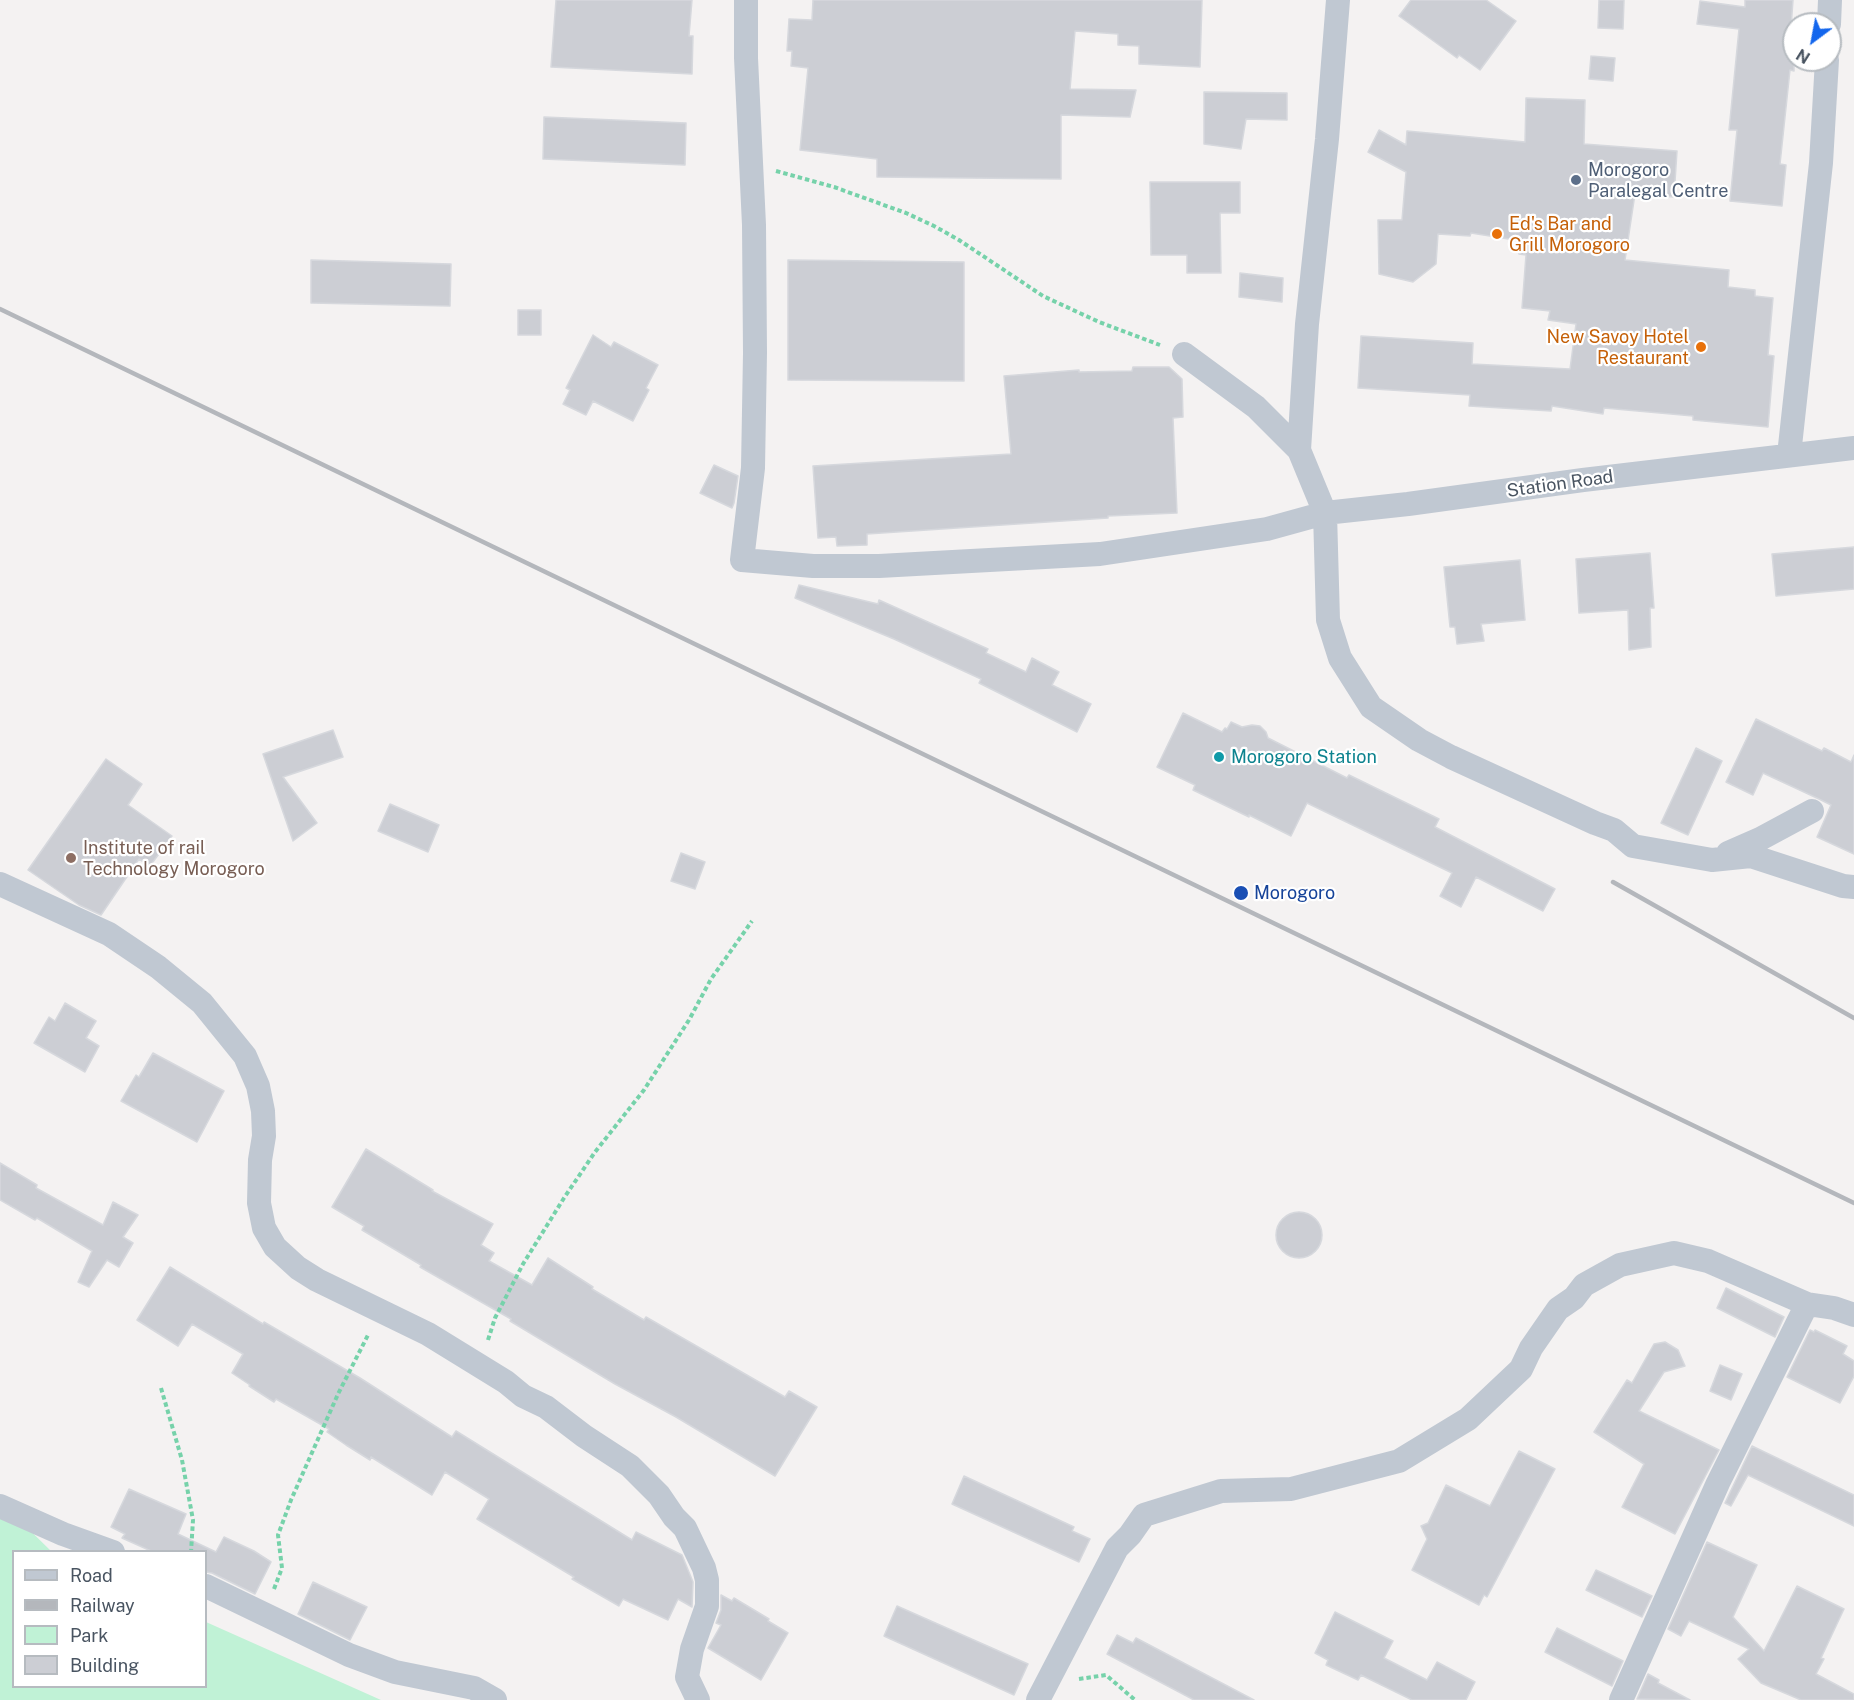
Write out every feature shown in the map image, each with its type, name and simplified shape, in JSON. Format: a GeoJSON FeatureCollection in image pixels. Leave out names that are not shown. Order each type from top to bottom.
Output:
{"type":"FeatureCollection","features":[{"type":"Feature","properties":{"kind":"street"},"geometry":{"type":"LineString","coordinates":[[746,0],[746,58],[752,165]]}},
{"type":"Feature","properties":{"kind":"street"},"geometry":{"type":"LineString","coordinates":[[1299,450],[1307,324],[1327,139],[1338,0]]}},
{"type":"Feature","properties":{"kind":"street"},"geometry":{"type":"LineString","coordinates":[[1789,455],[1821,163],[1826,72]]}},
{"type":"Feature","properties":{"kind":"street","name":"Station Road"},"geometry":{"type":"LineString","coordinates":[[752,165],[755,353],[753,468],[742,560],[813,566],[879,566],[1100,554],[1267,529],[1325,513],[1854,448]]}},
{"type":"Feature","properties":{"kind":"street"},"geometry":{"type":"LineString","coordinates":[[1184,354],[1256,406],[1299,450],[1325,513],[1328,620],[1340,658],[1371,707],[1419,740],[1451,757],[1595,824],[1614,830],[1633,846],[1712,860],[1751,856],[1850,892]]}},
{"type":"Feature","properties":{"kind":"street"},"geometry":{"type":"LineString","coordinates":[[1712,860],[1760,839],[1812,811]]}},
{"type":"Feature","properties":{"kind":"street"},"geometry":{"type":"LineString","coordinates":[[0,884],[110,934],[158,967],[202,1003],[244,1056],[258,1086],[263,1111],[264,1136],[259,1203],[264,1228],[275,1247],[298,1268],[317,1280],[428,1334],[506,1382],[523,1396],[546,1407],[584,1436],[630,1466],[659,1496],[685,1528],[705,1568],[707,1606],[692,1649],[687,1677],[698,1700]]}},
{"type":"Feature","properties":{"kind":"street"},"geometry":{"type":"LineString","coordinates":[[1042,1692],[1117,1548],[1130,1535],[1144,1515],[1221,1491],[1291,1489],[1399,1461],[1468,1419],[1521,1369],[1531,1347],[1558,1309],[1574,1298],[1584,1285],[1620,1265],[1674,1253],[1708,1261],[1807,1304],[1834,1308],[1854,1315]]}},
{"type":"Feature","properties":{"kind":"street"},"geometry":{"type":"LineString","coordinates":[[1621,1700],[1718,1483],[1807,1304]]}},
{"type":"Feature","properties":{"kind":"street"},"geometry":{"type":"LineString","coordinates":[[0,1506],[63,1534],[110,1550]]}},
{"type":"Feature","properties":{"kind":"street"},"geometry":{"type":"LineString","coordinates":[[207,1586],[349,1655],[395,1672],[474,1688],[495,1700]]}},
{"type":"Feature","properties":{"kind":"path"},"geometry":{"type":"LineString","coordinates":[[752,165],[834,187],[906,213],[959,240],[1042,296],[1099,322],[1184,354]]}},
{"type":"Feature","properties":{"kind":"path"},"geometry":{"type":"LineString","coordinates":[[480,1367],[495,1318],[529,1254],[595,1152],[644,1090],[689,1020],[711,980],[752,921]]}},
{"type":"Feature","properties":{"kind":"path"},"geometry":{"type":"LineString","coordinates":[[260,1612],[275,1587],[282,1568],[278,1535],[291,1500],[338,1394],[380,1311]]}},
{"type":"Feature","properties":{"kind":"path"},"geometry":{"type":"LineString","coordinates":[[161,1388],[182,1460],[193,1520],[191,1550]]}},
{"type":"Feature","properties":{"kind":"path"},"geometry":{"type":"LineString","coordinates":[[1042,1692],[1106,1675],[1135,1700]]}},
{"type":"Feature","properties":{"kind":"green space"},"geometry":{"type":"Polygon","coordinates":[[[0,1501],[50,1550],[12,1550],[12,1688],[207,1688],[207,1622],[381,1700],[0,1700],[0,1501]]]}},
{"type":"Feature","properties":{"kind":"building"},"geometry":{"type":"Polygon","coordinates":[[[556,0],[692,0],[689,36],[693,36],[692,74],[551,67],[556,0]]]}},
{"type":"Feature","properties":{"kind":"building"},"geometry":{"type":"Polygon","coordinates":[[[813,0],[1202,0],[1200,67],[1139,64],[1139,46],[1118,45],[1118,34],[1075,31],[1070,89],[1136,90],[1130,117],[1061,115],[1061,179],[877,177],[877,159],[800,150],[808,68],[791,66],[792,51],[787,51],[789,19],[812,20],[813,0]]]}},
{"type":"Feature","properties":{"kind":"building"},"geometry":{"type":"Polygon","coordinates":[[[1411,0],[1486,0],[1516,21],[1480,70],[1459,55],[1457,58],[1399,16],[1411,0]]]}},
{"type":"Feature","properties":{"kind":"building"},"geometry":{"type":"Polygon","coordinates":[[[1599,0],[1624,0],[1623,29],[1598,28],[1599,0]]]}},
{"type":"Feature","properties":{"kind":"building"},"geometry":{"type":"Polygon","coordinates":[[[1745,0],[1793,0],[1792,12],[1782,12],[1782,72],[1790,72],[1780,164],[1786,165],[1782,206],[1730,201],[1737,130],[1729,130],[1739,29],[1697,24],[1700,1],[1745,7],[1745,0]]]}},
{"type":"Feature","properties":{"kind":"building"},"geometry":{"type":"Polygon","coordinates":[[[1591,56],[1615,58],[1613,81],[1589,79],[1591,56]]]}},
{"type":"Feature","properties":{"kind":"building"},"geometry":{"type":"Polygon","coordinates":[[[1204,92],[1287,93],[1287,120],[1246,119],[1241,149],[1204,144],[1204,92]]]}},
{"type":"Feature","properties":{"kind":"building"},"geometry":{"type":"Polygon","coordinates":[[[1526,98],[1585,100],[1584,144],[1677,151],[1674,197],[1635,194],[1625,260],[1729,270],[1728,287],[1755,290],[1755,296],[1773,298],[1768,355],[1774,356],[1768,427],[1693,420],[1693,416],[1604,408],[1603,414],[1552,406],[1551,411],[1469,406],[1470,395],[1358,388],[1361,336],[1473,343],[1472,364],[1570,369],[1576,324],[1548,320],[1550,311],[1522,308],[1526,255],[1519,254],[1521,241],[1471,233],[1470,236],[1438,234],[1436,264],[1413,282],[1379,274],[1378,220],[1402,220],[1406,172],[1368,152],[1379,130],[1406,145],[1407,131],[1525,142],[1526,98]]]}},
{"type":"Feature","properties":{"kind":"building"},"geometry":{"type":"Polygon","coordinates":[[[544,117],[686,123],[685,165],[543,159],[544,117]]]}},
{"type":"Feature","properties":{"kind":"building"},"geometry":{"type":"Polygon","coordinates":[[[1150,182],[1240,182],[1240,213],[1220,213],[1221,273],[1187,273],[1187,255],[1151,255],[1150,182]]]}},
{"type":"Feature","properties":{"kind":"building"},"geometry":{"type":"Polygon","coordinates":[[[311,260],[451,264],[450,306],[311,303],[311,260]]]}},
{"type":"Feature","properties":{"kind":"building"},"geometry":{"type":"Polygon","coordinates":[[[788,260],[964,262],[964,381],[788,380],[788,260]]]}},
{"type":"Feature","properties":{"kind":"building"},"geometry":{"type":"Polygon","coordinates":[[[1240,273],[1283,278],[1282,302],[1239,297],[1240,273]]]}},
{"type":"Feature","properties":{"kind":"building"},"geometry":{"type":"Polygon","coordinates":[[[518,310],[541,310],[541,335],[518,335],[518,310]]]}},
{"type":"Feature","properties":{"kind":"building"},"geometry":{"type":"Polygon","coordinates":[[[593,335],[611,347],[614,342],[658,365],[646,388],[649,390],[633,421],[593,401],[586,415],[563,404],[570,390],[566,388],[593,335]]]}},
{"type":"Feature","properties":{"kind":"building"},"geometry":{"type":"Polygon","coordinates":[[[1133,367],[1169,367],[1182,379],[1183,417],[1173,418],[1177,513],[867,534],[867,545],[837,546],[836,537],[818,538],[813,466],[1011,454],[1004,376],[1079,370],[1079,372],[1132,371],[1133,367]]]}},
{"type":"Feature","properties":{"kind":"building"},"geometry":{"type":"Polygon","coordinates":[[[714,465],[738,476],[732,508],[700,493],[714,465]]]}},
{"type":"Feature","properties":{"kind":"building"},"geometry":{"type":"Polygon","coordinates":[[[1854,547],[1854,589],[1776,596],[1772,554],[1854,547]]]}},
{"type":"Feature","properties":{"kind":"building"},"geometry":{"type":"Polygon","coordinates":[[[1650,553],[1654,608],[1650,608],[1651,647],[1629,650],[1628,610],[1579,613],[1576,559],[1650,553]]]}},
{"type":"Feature","properties":{"kind":"building"},"geometry":{"type":"Polygon","coordinates":[[[1520,560],[1525,620],[1481,624],[1484,641],[1457,644],[1455,627],[1450,627],[1444,567],[1520,560]]]}},
{"type":"Feature","properties":{"kind":"building"},"geometry":{"type":"Polygon","coordinates":[[[799,585],[878,604],[879,600],[988,649],[986,653],[1026,672],[1032,658],[1059,672],[1052,685],[1091,704],[1077,732],[979,683],[981,679],[894,639],[795,598],[799,585]]]}},
{"type":"Feature","properties":{"kind":"building"},"geometry":{"type":"Polygon","coordinates":[[[1183,713],[1222,732],[1231,722],[1242,727],[1260,726],[1268,738],[1347,778],[1349,775],[1439,819],[1435,827],[1555,889],[1543,911],[1476,877],[1461,907],[1440,896],[1452,873],[1307,803],[1291,836],[1249,815],[1249,817],[1193,790],[1195,785],[1157,767],[1183,713]]]}},
{"type":"Feature","properties":{"kind":"building"},"geometry":{"type":"Polygon","coordinates":[[[1756,719],[1822,751],[1824,748],[1851,762],[1854,755],[1854,854],[1817,837],[1831,805],[1763,773],[1753,795],[1726,782],[1756,719]]]}},
{"type":"Feature","properties":{"kind":"building"},"geometry":{"type":"Polygon","coordinates":[[[333,730],[343,757],[283,777],[317,823],[293,841],[263,754],[333,730]]]}},
{"type":"Feature","properties":{"kind":"building"},"geometry":{"type":"Polygon","coordinates":[[[1696,748],[1722,761],[1688,835],[1661,823],[1696,748]]]}},
{"type":"Feature","properties":{"kind":"building"},"geometry":{"type":"Polygon","coordinates":[[[106,759],[142,784],[128,805],[172,836],[150,866],[139,859],[101,915],[79,905],[28,870],[106,759]]]}},
{"type":"Feature","properties":{"kind":"building"},"geometry":{"type":"Polygon","coordinates":[[[390,804],[439,825],[428,852],[378,831],[390,804]]]}},
{"type":"Feature","properties":{"kind":"building"},"geometry":{"type":"Polygon","coordinates":[[[681,853],[705,862],[695,889],[671,881],[681,853]]]}},
{"type":"Feature","properties":{"kind":"building"},"geometry":{"type":"Polygon","coordinates":[[[65,1003],[96,1021],[86,1038],[99,1046],[85,1072],[34,1043],[49,1017],[55,1021],[65,1003]]]}},
{"type":"Feature","properties":{"kind":"building"},"geometry":{"type":"Polygon","coordinates":[[[153,1053],[224,1091],[197,1142],[121,1101],[136,1075],[139,1077],[153,1053]]]}},
{"type":"Feature","properties":{"kind":"building"},"geometry":{"type":"Polygon","coordinates":[[[366,1149],[432,1191],[493,1224],[481,1245],[494,1253],[489,1261],[532,1285],[548,1258],[593,1287],[592,1289],[644,1320],[646,1317],[785,1397],[789,1391],[817,1407],[775,1476],[615,1384],[510,1321],[511,1319],[420,1267],[421,1265],[362,1230],[364,1226],[332,1207],[366,1149]]]}},
{"type":"Feature","properties":{"kind":"building"},"geometry":{"type":"Polygon","coordinates":[[[0,1163],[37,1185],[36,1188],[103,1225],[113,1202],[138,1215],[123,1237],[133,1243],[119,1267],[107,1260],[89,1287],[78,1282],[92,1251],[37,1218],[35,1220],[0,1200],[0,1163]]]}},
{"type":"Feature","properties":{"kind":"building"},"geometry":{"type":"Polygon","coordinates":[[[1299,1212],[1315,1219],[1322,1235],[1315,1251],[1299,1258],[1283,1251],[1276,1235],[1283,1219],[1299,1212]]]}},
{"type":"Feature","properties":{"kind":"building"},"geometry":{"type":"Polygon","coordinates":[[[170,1267],[263,1324],[264,1322],[360,1378],[452,1437],[456,1431],[632,1540],[636,1532],[682,1555],[693,1582],[692,1607],[678,1599],[668,1620],[623,1599],[619,1606],[477,1519],[489,1499],[445,1472],[432,1495],[371,1457],[370,1460],[346,1445],[327,1432],[329,1429],[276,1399],[274,1402],[249,1386],[232,1373],[243,1354],[192,1324],[178,1346],[137,1320],[170,1267]]]}},
{"type":"Feature","properties":{"kind":"building"},"geometry":{"type":"Polygon","coordinates":[[[1726,1288],[1784,1317],[1775,1337],[1717,1308],[1726,1288]]]}},
{"type":"Feature","properties":{"kind":"building"},"geometry":{"type":"Polygon","coordinates":[[[1810,1330],[1814,1332],[1815,1330],[1847,1346],[1843,1354],[1854,1361],[1854,1376],[1840,1403],[1787,1377],[1810,1330]]]}},
{"type":"Feature","properties":{"kind":"building"},"geometry":{"type":"Polygon","coordinates":[[[1665,1342],[1678,1350],[1685,1366],[1664,1372],[1639,1411],[1719,1450],[1675,1534],[1622,1507],[1644,1464],[1594,1432],[1627,1380],[1632,1383],[1654,1344],[1665,1342]]]}},
{"type":"Feature","properties":{"kind":"building"},"geometry":{"type":"Polygon","coordinates":[[[1720,1365],[1742,1374],[1731,1400],[1710,1391],[1720,1365]]]}},
{"type":"Feature","properties":{"kind":"building"},"geometry":{"type":"Polygon","coordinates":[[[1752,1446],[1854,1495],[1854,1526],[1748,1475],[1731,1506],[1725,1503],[1752,1446]]]}},
{"type":"Feature","properties":{"kind":"building"},"geometry":{"type":"Polygon","coordinates":[[[1519,1451],[1555,1469],[1487,1597],[1484,1595],[1479,1605],[1412,1570],[1427,1539],[1421,1526],[1428,1523],[1446,1485],[1490,1506],[1519,1451]]]}},
{"type":"Feature","properties":{"kind":"building"},"geometry":{"type":"Polygon","coordinates":[[[964,1476],[1074,1527],[1072,1531],[1090,1539],[1079,1562],[952,1504],[964,1476]]]}},
{"type":"Feature","properties":{"kind":"building"},"geometry":{"type":"Polygon","coordinates":[[[129,1489],[186,1514],[178,1534],[216,1552],[224,1537],[271,1562],[255,1594],[207,1572],[207,1550],[149,1550],[122,1538],[125,1534],[111,1527],[129,1489]]]}},
{"type":"Feature","properties":{"kind":"building"},"geometry":{"type":"Polygon","coordinates":[[[1707,1542],[1757,1565],[1733,1617],[1764,1651],[1797,1586],[1844,1609],[1816,1674],[1854,1694],[1854,1700],[1801,1700],[1761,1683],[1738,1659],[1749,1649],[1689,1621],[1681,1636],[1668,1629],[1707,1542]]]}},
{"type":"Feature","properties":{"kind":"building"},"geometry":{"type":"Polygon","coordinates":[[[1596,1570],[1652,1596],[1642,1617],[1586,1590],[1596,1570]]]}},
{"type":"Feature","properties":{"kind":"building"},"geometry":{"type":"Polygon","coordinates":[[[313,1582],[367,1607],[350,1640],[298,1614],[313,1582]]]}},
{"type":"Feature","properties":{"kind":"building"},"geometry":{"type":"Polygon","coordinates":[[[721,1595],[732,1601],[734,1598],[788,1633],[761,1680],[708,1648],[721,1625],[716,1623],[721,1610],[721,1595]]]}},
{"type":"Feature","properties":{"kind":"building"},"geometry":{"type":"Polygon","coordinates":[[[897,1606],[1028,1664],[1014,1695],[884,1636],[897,1606]]]}},
{"type":"Feature","properties":{"kind":"building"},"geometry":{"type":"Polygon","coordinates":[[[1335,1612],[1393,1641],[1384,1658],[1427,1680],[1437,1662],[1475,1682],[1466,1700],[1412,1700],[1361,1675],[1358,1680],[1326,1665],[1328,1660],[1315,1653],[1335,1612]]]}},
{"type":"Feature","properties":{"kind":"building"},"geometry":{"type":"Polygon","coordinates":[[[1557,1628],[1623,1661],[1612,1686],[1545,1652],[1557,1628]]]}},
{"type":"Feature","properties":{"kind":"building"},"geometry":{"type":"Polygon","coordinates":[[[1117,1635],[1133,1643],[1136,1638],[1254,1700],[1194,1700],[1107,1654],[1117,1635]]]}},
{"type":"Feature","properties":{"kind":"building"},"geometry":{"type":"Polygon","coordinates":[[[1648,1674],[1659,1680],[1658,1683],[1690,1700],[1637,1699],[1648,1674]]]}},
{"type":"Feature","properties":{"kind":"railway"},"geometry":{"type":"LineString","coordinates":[[0,309],[1854,1203]]}},
{"type":"Feature","properties":{"kind":"railway"},"geometry":{"type":"LineString","coordinates":[[1613,882],[1854,1018]]}},
{"type":"Feature","properties":{"kind":"place","name":"Morogoro Paralegal Centre"},"geometry":{"type":"Point","coordinates":[1576,180]}},
{"type":"Feature","properties":{"kind":"place","name":"Ed's Bar and Grill Morogoro"},"geometry":{"type":"Point","coordinates":[1497,234]}},
{"type":"Feature","properties":{"kind":"place","name":"New Savoy Hotel Restaurant"},"geometry":{"type":"Point","coordinates":[1701,347]}},
{"type":"Feature","properties":{"kind":"place","name":"Morogoro Station"},"geometry":{"type":"Point","coordinates":[1219,757]}},
{"type":"Feature","properties":{"kind":"place","name":"Institute of rail Technology Morogoro"},"geometry":{"type":"Point","coordinates":[71,858]}},
{"type":"Feature","properties":{"kind":"place","name":"Morogoro"},"geometry":{"type":"Point","coordinates":[1241,893]}}]}
